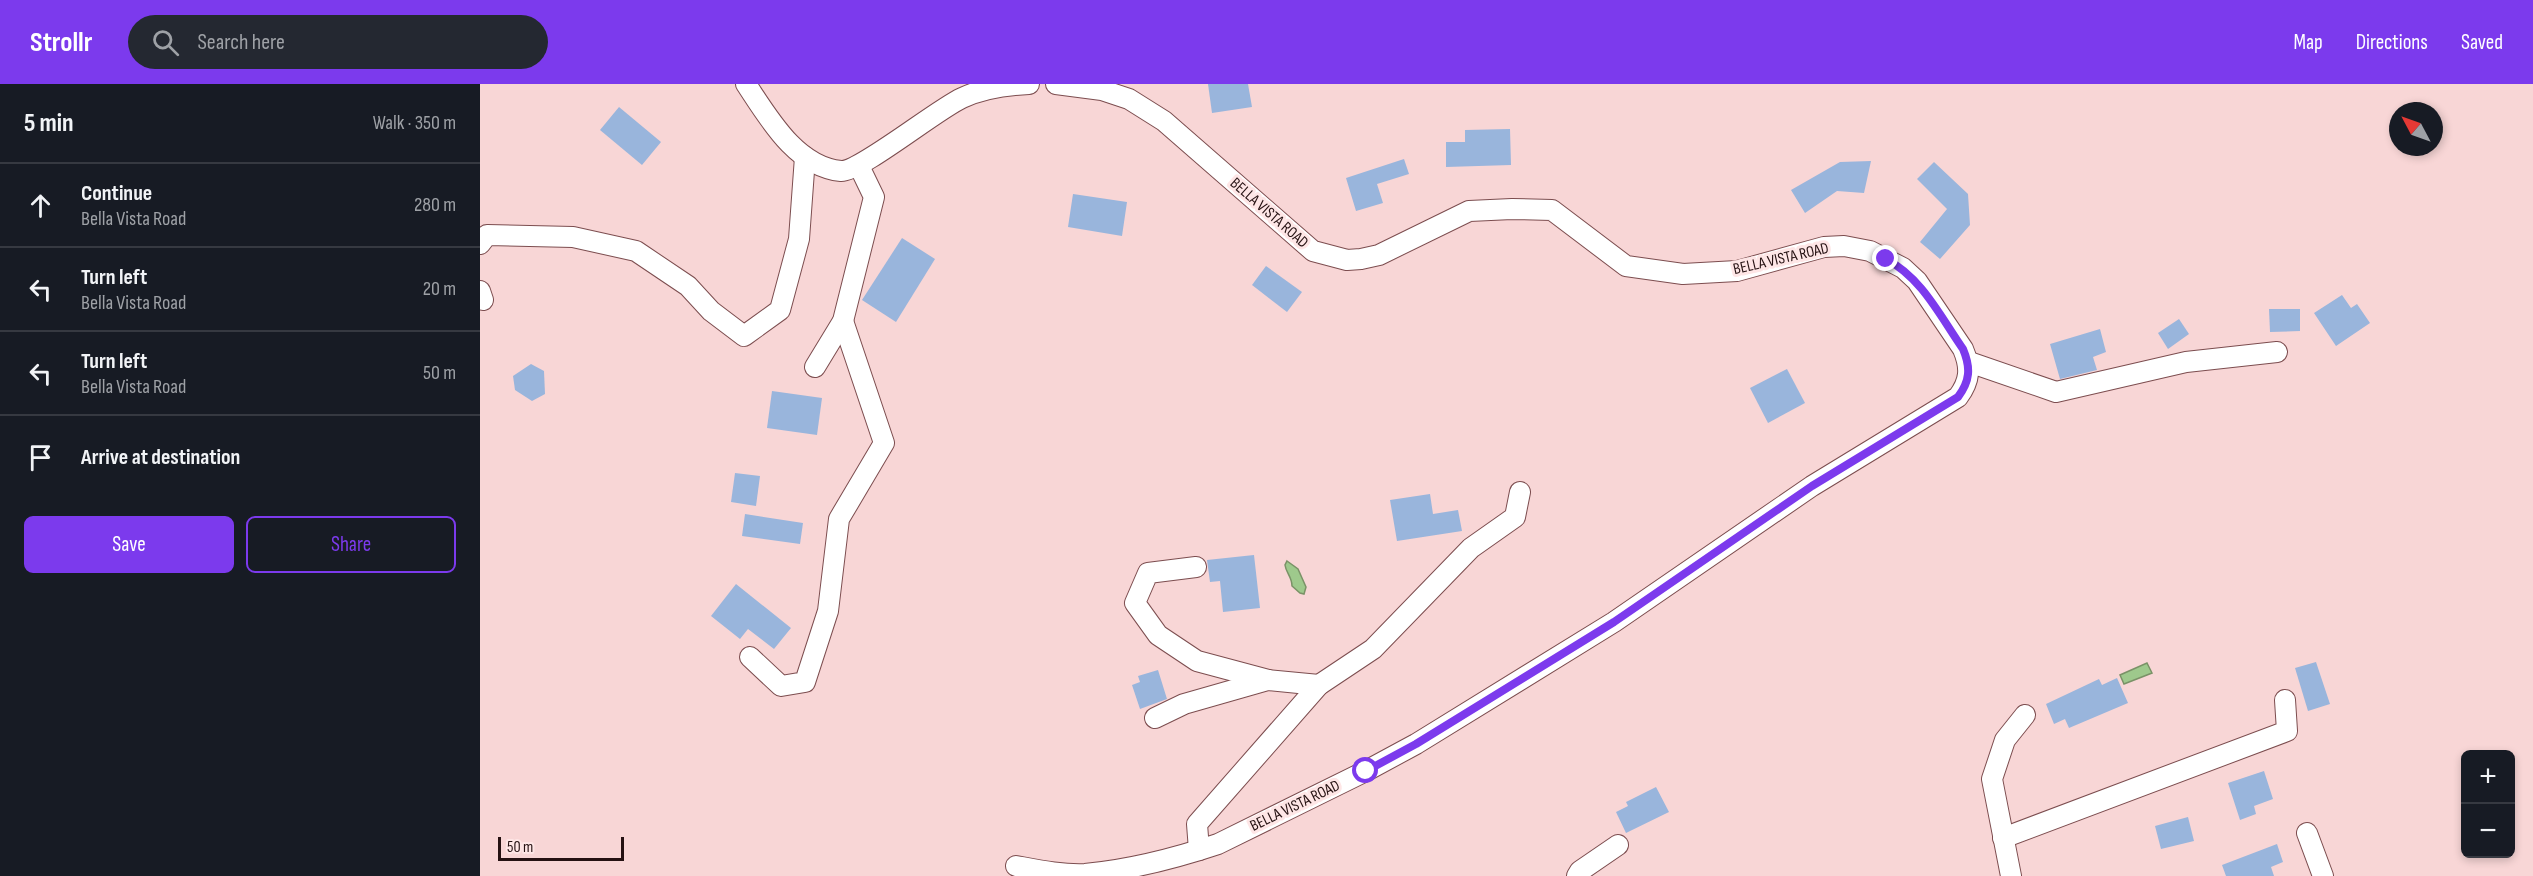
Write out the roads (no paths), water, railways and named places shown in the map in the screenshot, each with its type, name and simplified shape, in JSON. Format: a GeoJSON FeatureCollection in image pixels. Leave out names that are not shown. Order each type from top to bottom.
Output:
{"type":"FeatureCollection","features":[{"type":"Feature","properties":{"kind":"street"},"geometry":{"type":"LineString","coordinates":[[746,84],[773,125],[805,157],[842,171],[859,166],[934,114],[962,98],[983,90],[1029,84]]}},
{"type":"Feature","properties":{"kind":"street","name":"BELLA VISTA ROAD"},"geometry":{"type":"LineString","coordinates":[[1016,866],[1086,873],[1165,860],[1218,844],[1376,766],[1614,622],[1812,486],[1958,397],[1965,387],[1969,374],[1969,362],[1963,349],[1917,281],[1903,268],[1870,250],[1844,246],[1824,247],[1737,271],[1683,274],[1626,266],[1552,210],[1512,209],[1469,211],[1379,255],[1360,260],[1328,257],[1313,251],[1164,121],[1130,99],[1102,90],[1056,84]]}},
{"type":"Feature","properties":{"kind":"street"},"geometry":{"type":"LineString","coordinates":[[480,244],[487,235],[573,237],[636,252],[688,286],[711,311],[744,336],[780,310],[799,239],[805,157]]}},
{"type":"Feature","properties":{"kind":"street"},"geometry":{"type":"LineString","coordinates":[[815,367],[843,321],[874,197],[859,166]]}},
{"type":"Feature","properties":{"kind":"street"},"geometry":{"type":"LineString","coordinates":[[750,657],[781,686],[805,682],[828,611],[838,519],[884,443],[843,321]]}},
{"type":"Feature","properties":{"kind":"street"},"geometry":{"type":"LineString","coordinates":[[1969,362],[2056,392],[2186,362],[2277,352]]}},
{"type":"Feature","properties":{"kind":"street"},"geometry":{"type":"LineString","coordinates":[[1199,850],[1197,824],[1319,685],[1374,649],[1471,548],[1515,517],[1520,492]]}},
{"type":"Feature","properties":{"kind":"street"},"geometry":{"type":"LineString","coordinates":[[1196,567],[1148,573],[1135,603],[1158,635],[1197,661],[1268,680],[1319,685]]}},
{"type":"Feature","properties":{"kind":"street"},"geometry":{"type":"LineString","coordinates":[[1155,718],[1184,704],[1268,680]]}},
{"type":"Feature","properties":{"kind":"street"},"geometry":{"type":"LineString","coordinates":[[2003,837],[2287,731],[2285,700]]}},
{"type":"Feature","properties":{"kind":"street"},"geometry":{"type":"LineString","coordinates":[[2011,876],[1992,779],[2005,740],[2025,715]]}},
{"type":"Feature","properties":{"kind":"street"},"geometry":{"type":"LineString","coordinates":[[2307,833],[2323,876]]}},
{"type":"Feature","properties":{"kind":"street"},"geometry":{"type":"LineString","coordinates":[[1577,876],[1580,871],[1618,845]]}}]}
